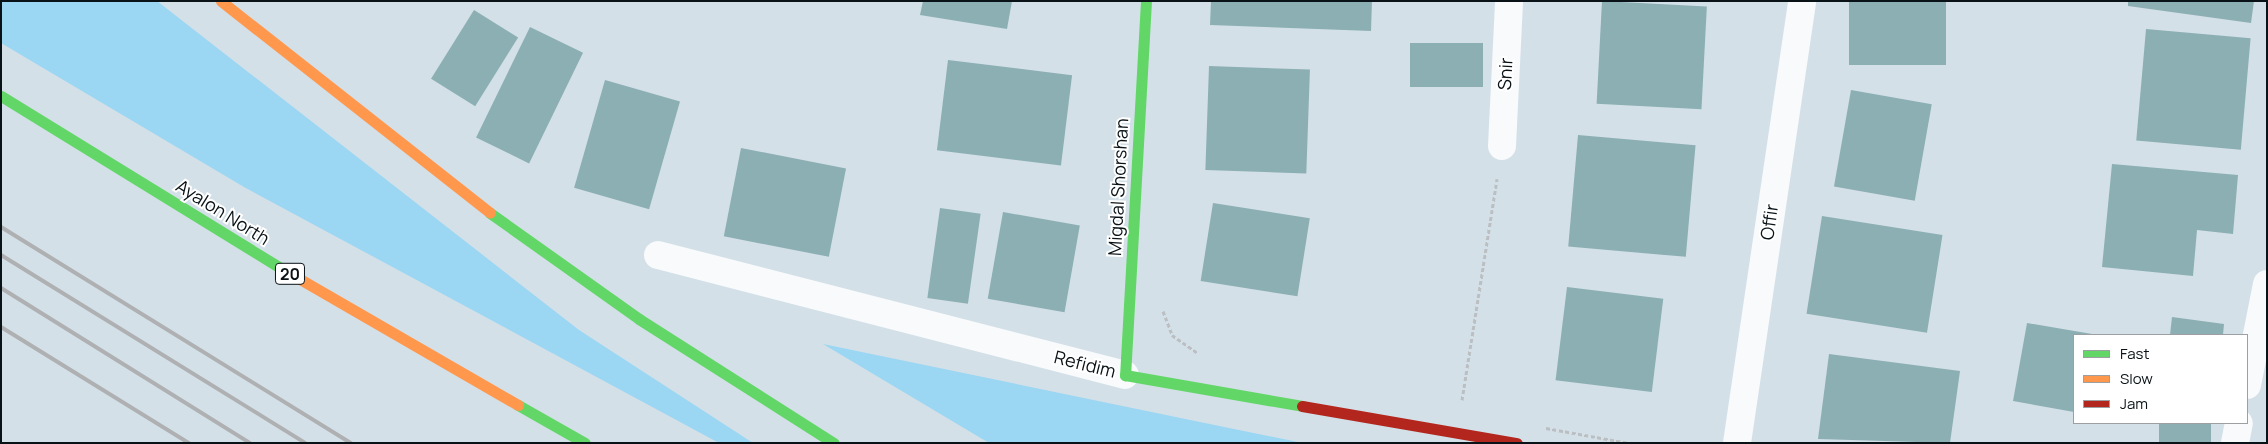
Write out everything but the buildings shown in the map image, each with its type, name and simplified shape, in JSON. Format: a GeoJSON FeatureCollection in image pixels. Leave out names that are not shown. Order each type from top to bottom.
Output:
{"type":"FeatureCollection","features":[{"type":"Feature","properties":{"kind":"main road"},"geometry":{"type":"LineString","coordinates":[[221,1],[477,204],[639,319],[834,443]]}},
{"type":"Feature","properties":{"kind":"main road","name":"Migdal Shorshan"},"geometry":{"type":"LineString","coordinates":[[1125,375],[1146,1]]}},
{"type":"Feature","properties":{"kind":"main road","name":"Ayalon North"},"geometry":{"type":"LineString","coordinates":[[1,96],[404,343],[585,443]]}},
{"type":"Feature","properties":{"kind":"main road","name":"Refidim"},"geometry":{"type":"LineString","coordinates":[[1125,375],[1517,443]]}},
{"type":"Feature","properties":{"kind":"street","name":"Snir"},"geometry":{"type":"LineString","coordinates":[[1502,146],[1509,1]]}},
{"type":"Feature","properties":{"kind":"street","name":"Offir"},"geometry":{"type":"LineString","coordinates":[[1737,443],[1802,1]]}},
{"type":"Feature","properties":{"kind":"street","name":"Refidim"},"geometry":{"type":"LineString","coordinates":[[658,255],[1125,375]]}},
{"type":"Feature","properties":{"kind":"street"},"geometry":{"type":"LineString","coordinates":[[2248,380],[2267,284]]}},
{"type":"Feature","properties":{"kind":"street"},"geometry":{"type":"LineString","coordinates":[[2235,443],[2239,424]]}},
{"type":"Feature","properties":{"kind":"path"},"geometry":{"type":"LineString","coordinates":[[1456,432],[1502,146]]}},
{"type":"Feature","properties":{"kind":"path"},"geometry":{"type":"LineString","coordinates":[[1162,308],[1172,335],[1202,356]]}},
{"type":"Feature","properties":{"kind":"path"},"geometry":{"type":"LineString","coordinates":[[1535,426],[1629,443]]}},
{"type":"Feature","properties":{"kind":"shaded area"},"geometry":{"type":"Polygon","coordinates":[[[1,1],[157,1],[579,330],[753,443],[719,443],[244,187],[1,43],[1,1]]]}},
{"type":"Feature","properties":{"kind":"shaded area"},"geometry":{"type":"Polygon","coordinates":[[[823,344],[1229,428],[1303,443],[989,443],[823,344]]]}},
{"type":"Feature","properties":{"kind":"railway"},"geometry":{"type":"LineString","coordinates":[[1,227],[351,443]]}},
{"type":"Feature","properties":{"kind":"railway"},"geometry":{"type":"LineString","coordinates":[[1,255],[305,443]]}},
{"type":"Feature","properties":{"kind":"railway"},"geometry":{"type":"LineString","coordinates":[[1,288],[250,443]]}},
{"type":"Feature","properties":{"kind":"railway"},"geometry":{"type":"LineString","coordinates":[[1,327],[189,443]]}},
{"type":"Feature","properties":{"kind":"traffic: fast"},"geometry":{"type":"LineString","coordinates":[[1146,1],[1125,375],[1302,406]]}},
{"type":"Feature","properties":{"kind":"traffic: fast"},"geometry":{"type":"LineString","coordinates":[[1,96],[286,271]]}},
{"type":"Feature","properties":{"kind":"traffic: fast"},"geometry":{"type":"LineString","coordinates":[[490,213],[639,319],[834,443]]}},
{"type":"Feature","properties":{"kind":"traffic: fast"},"geometry":{"type":"LineString","coordinates":[[518,405],[585,443]]}},
{"type":"Feature","properties":{"kind":"traffic: slow"},"geometry":{"type":"LineString","coordinates":[[221,1],[490,213]]}},
{"type":"Feature","properties":{"kind":"traffic: slow"},"geometry":{"type":"LineString","coordinates":[[286,271],[518,405]]}},
{"type":"Feature","properties":{"kind":"traffic: jam"},"geometry":{"type":"LineString","coordinates":[[1302,406],[1517,443]]}}]}
